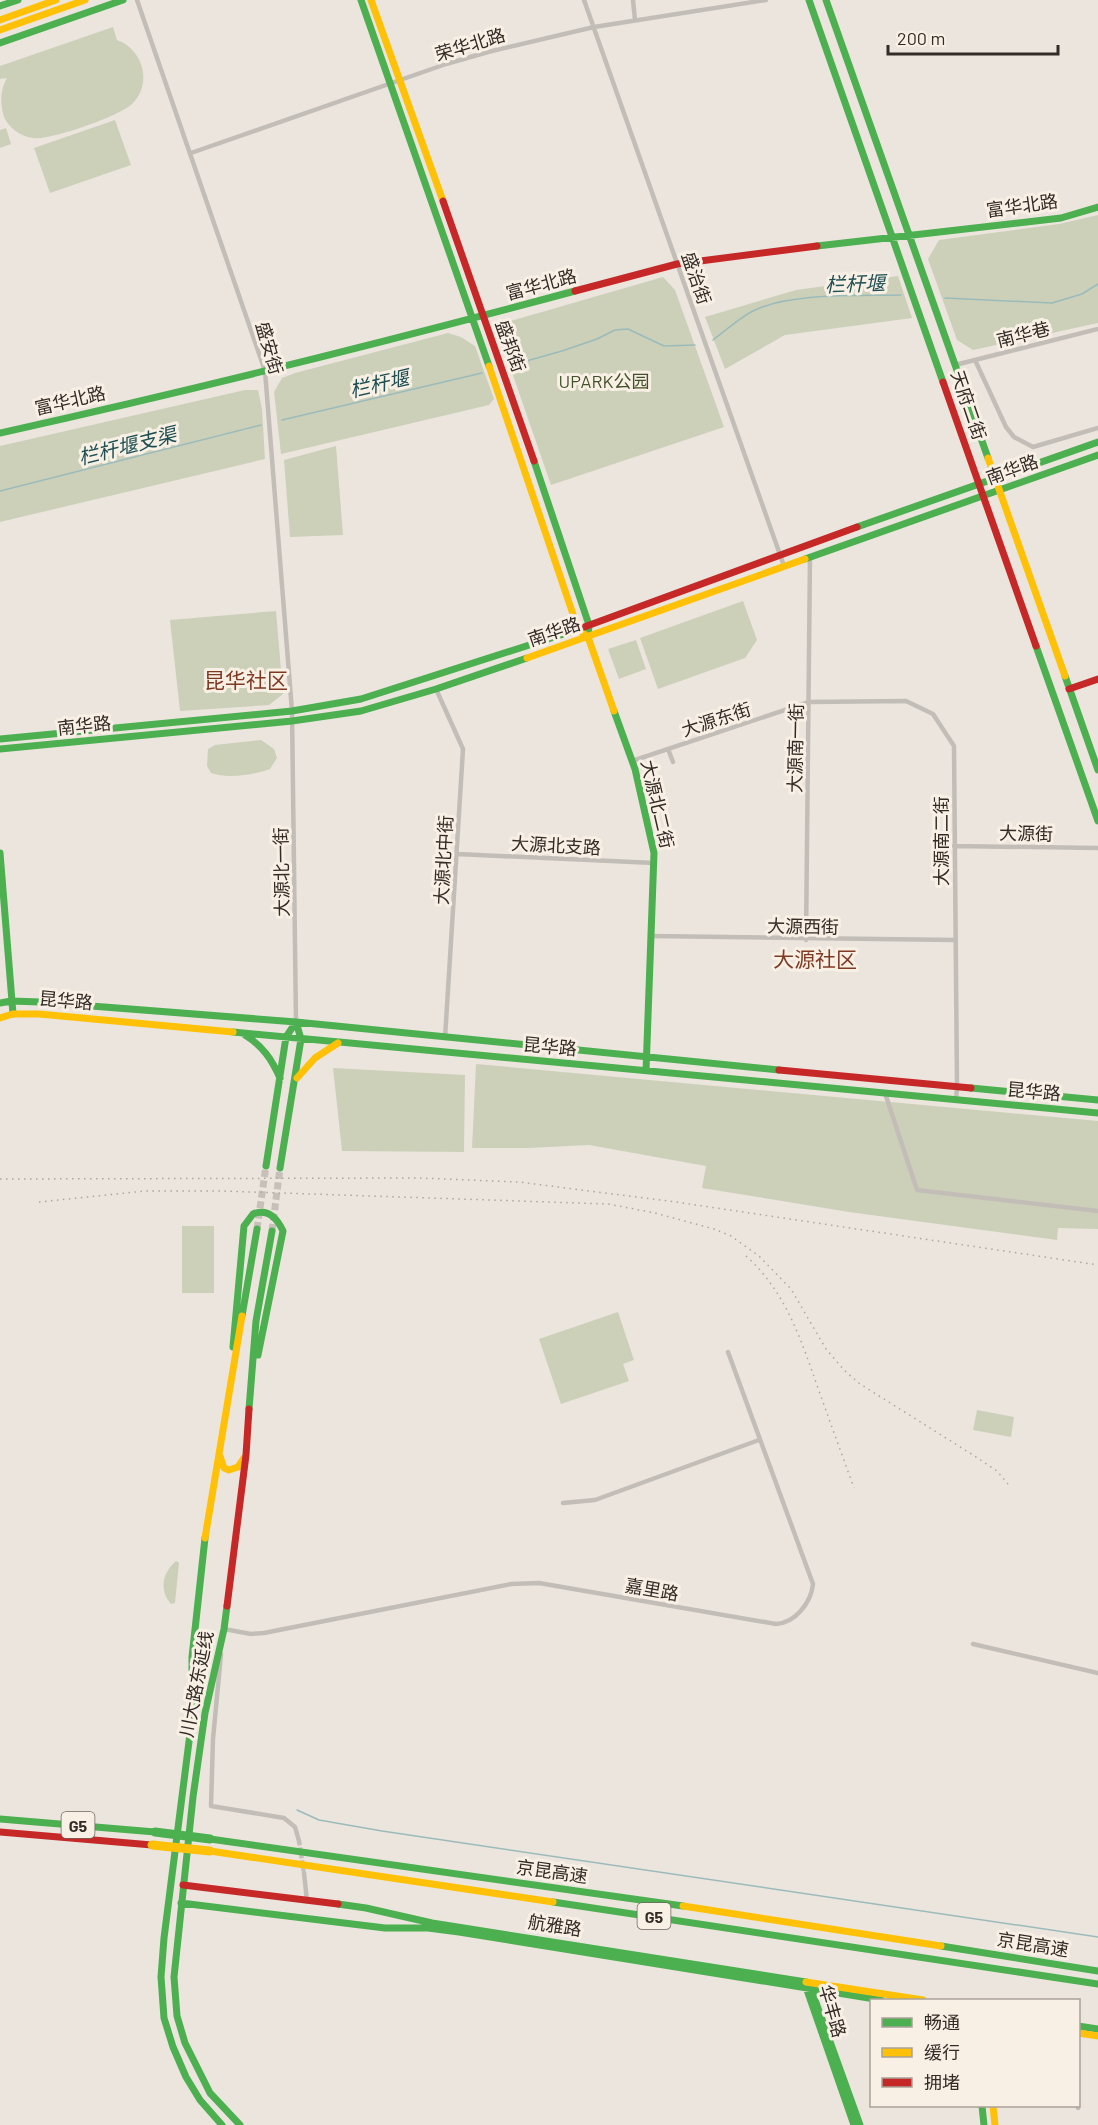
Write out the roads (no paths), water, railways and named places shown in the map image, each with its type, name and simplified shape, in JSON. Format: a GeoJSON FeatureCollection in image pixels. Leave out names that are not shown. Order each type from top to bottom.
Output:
{"type":"FeatureCollection","features":[{"type":"Feature","properties":{"kind":"main road"},"geometry":{"type":"LineString","coordinates":[[0,6],[18,0]]}},
{"type":"Feature","properties":{"kind":"main road"},"geometry":{"type":"LineString","coordinates":[[0,20],[56,0]]}},
{"type":"Feature","properties":{"kind":"main road"},"geometry":{"type":"LineString","coordinates":[[0,30],[85,0]]}},
{"type":"Feature","properties":{"kind":"main road"},"geometry":{"type":"LineString","coordinates":[[0,43],[123,0]]}},
{"type":"Feature","properties":{"kind":"main road","name":"盛邦街"},"geometry":{"type":"LineString","coordinates":[[361,0],[578,629]]}},
{"type":"Feature","properties":{"kind":"main road","name":"盛邦街"},"geometry":{"type":"LineString","coordinates":[[371,0],[589,625],[588,637]]}},
{"type":"Feature","properties":{"kind":"main road","name":"天府二街"},"geometry":{"type":"LineString","coordinates":[[809,0],[1098,821]]}},
{"type":"Feature","properties":{"kind":"main road","name":"天府二街"},"geometry":{"type":"LineString","coordinates":[[826,0],[1098,770]]}},
{"type":"Feature","properties":{"kind":"main road","name":"富华北路"},"geometry":{"type":"LineString","coordinates":[[0,433],[266,371],[677,264],[1061,218],[1098,207]]}},
{"type":"Feature","properties":{"kind":"main road","name":"南华路"},"geometry":{"type":"LineString","coordinates":[[0,749],[292,721],[361,711],[435,689],[588,637],[994,477],[1098,442]]}},
{"type":"Feature","properties":{"kind":"main road","name":"南华路"},"geometry":{"type":"LineString","coordinates":[[0,739],[292,711],[361,699],[782,561],[810,556],[984,497],[1098,455]]}},
{"type":"Feature","properties":{"kind":"main road"},"geometry":{"type":"LineString","coordinates":[[578,629],[588,637]]}},
{"type":"Feature","properties":{"kind":"main road","name":"大源北二街"},"geometry":{"type":"LineString","coordinates":[[588,637],[632,761],[654,853],[645,1071]]}},
{"type":"Feature","properties":{"kind":"main road"},"geometry":{"type":"LineString","coordinates":[[1069,689],[1098,680]]}},
{"type":"Feature","properties":{"kind":"main road"},"geometry":{"type":"LineString","coordinates":[[0,853],[10,1001],[13,1014]]}},
{"type":"Feature","properties":{"kind":"main road","name":"昆华路"},"geometry":{"type":"LineString","coordinates":[[0,1003],[10,1001],[296,1022],[647,1058],[1098,1100]]}},
{"type":"Feature","properties":{"kind":"main road","name":"昆华路"},"geometry":{"type":"LineString","coordinates":[[0,1018],[13,1014],[39,1014],[1098,1113]]}},
{"type":"Feature","properties":{"kind":"main road"},"geometry":{"type":"LineString","coordinates":[[266,1166],[285,1037],[296,1022]]}},
{"type":"Feature","properties":{"kind":"main road"},"geometry":{"type":"LineString","coordinates":[[280,1168],[301,1039],[296,1022]]}},
{"type":"Feature","properties":{"kind":"main road"},"geometry":{"type":"LineString","coordinates":[[244,1034],[259,1043],[272,1060],[280,1078]]}},
{"type":"Feature","properties":{"kind":"main road"},"geometry":{"type":"LineString","coordinates":[[295,1080],[307,1065],[327,1048],[340,1042]]}},
{"type":"Feature","properties":{"kind":"main road"},"geometry":{"type":"LineString","coordinates":[[232,1380],[235,1317],[244,1226],[253,1214],[265,1212],[276,1216],[283,1231],[252,1381]]}},
{"type":"Feature","properties":{"kind":"main road","name":"川大路东延线"},"geometry":{"type":"LineString","coordinates":[[222,2125],[200,2100],[186,2077],[173,2047],[164,2018],[161,1977],[192,1718],[192,1658],[205,1538],[257,1229]]}},
{"type":"Feature","properties":{"kind":"main road","name":"川大路东延线"},"geometry":{"type":"LineString","coordinates":[[240,2125],[210,2093],[185,2043],[177,2016],[174,1977],[193,1797],[206,1713],[224,1629],[246,1455],[256,1321],[272,1231]]}},
{"type":"Feature","properties":{"kind":"main road"},"geometry":{"type":"LineString","coordinates":[[219,1453],[221,1463],[229,1470],[238,1467],[246,1455]]}},
{"type":"Feature","properties":{"kind":"main road","name":"京昆高速"},"geometry":{"type":"LineString","coordinates":[[0,1818],[210,1839],[776,1919],[1098,1971]]}},
{"type":"Feature","properties":{"kind":"main road","name":"京昆高速"},"geometry":{"type":"LineString","coordinates":[[0,1832],[210,1851],[1098,1984]]}},
{"type":"Feature","properties":{"kind":"main road","name":"航雅路"},"geometry":{"type":"LineString","coordinates":[[183,1885],[366,1908],[432,1923],[808,1986],[871,1999]]}},
{"type":"Feature","properties":{"kind":"main road","name":"航雅路"},"geometry":{"type":"LineString","coordinates":[[181,1903],[385,1928],[428,1928],[459,1932],[808,1986],[908,1999]]}},
{"type":"Feature","properties":{"kind":"main road","name":"华丰路"},"geometry":{"type":"LineString","coordinates":[[808,1986],[854,2125]]}},
{"type":"Feature","properties":{"kind":"main road","name":"华丰路"},"geometry":{"type":"LineString","coordinates":[[808,1986],[860,2125]]}},
{"type":"Feature","properties":{"kind":"main road"},"geometry":{"type":"LineString","coordinates":[[1080,2026],[1098,2029]]}},
{"type":"Feature","properties":{"kind":"main road"},"geometry":{"type":"LineString","coordinates":[[1080,2033],[1098,2036]]}},
{"type":"Feature","properties":{"kind":"main road"},"geometry":{"type":"LineString","coordinates":[[982,2107],[984,2125]]}},
{"type":"Feature","properties":{"kind":"main road"},"geometry":{"type":"LineString","coordinates":[[993,2107],[995,2125]]}},
{"type":"Feature","properties":{"kind":"street","name":"盛安街"},"geometry":{"type":"LineString","coordinates":[[137,0],[266,371],[292,721]]}},
{"type":"Feature","properties":{"kind":"street","name":"盛治街"},"geometry":{"type":"LineString","coordinates":[[584,0],[782,561]]}},
{"type":"Feature","properties":{"kind":"street"},"geometry":{"type":"LineString","coordinates":[[633,0],[635,20]]}},
{"type":"Feature","properties":{"kind":"street"},"geometry":{"type":"LineString","coordinates":[[721,0],[723,7]]}},
{"type":"Feature","properties":{"kind":"street","name":"荣华北路"},"geometry":{"type":"LineString","coordinates":[[191,153],[446,64],[488,52],[594,27],[766,0]]}},
{"type":"Feature","properties":{"kind":"street","name":"南华巷"},"geometry":{"type":"LineString","coordinates":[[955,365],[1098,329]]}},
{"type":"Feature","properties":{"kind":"street"},"geometry":{"type":"LineString","coordinates":[[975,360],[1006,427],[1014,437],[1033,447],[1098,428]]}},
{"type":"Feature","properties":{"kind":"street","name":"大源南一街"},"geometry":{"type":"LineString","coordinates":[[806,940],[810,556]]}},
{"type":"Feature","properties":{"kind":"street","name":"大源北中街"},"geometry":{"type":"LineString","coordinates":[[435,689],[463,749],[445,1038]]}},
{"type":"Feature","properties":{"kind":"street","name":"大源南二街"},"geometry":{"type":"LineString","coordinates":[[809,702],[906,701],[933,714],[954,746],[956,1101]]}},
{"type":"Feature","properties":{"kind":"street","name":"大源东街"},"geometry":{"type":"LineString","coordinates":[[632,761],[809,702]]}},
{"type":"Feature","properties":{"kind":"street","name":"大源北一街"},"geometry":{"type":"LineString","coordinates":[[292,721],[296,1022]]}},
{"type":"Feature","properties":{"kind":"street"},"geometry":{"type":"LineString","coordinates":[[668,749],[673,762]]}},
{"type":"Feature","properties":{"kind":"street","name":"大源街"},"geometry":{"type":"LineString","coordinates":[[954,846],[1098,848]]}},
{"type":"Feature","properties":{"kind":"street","name":"大源北支路"},"geometry":{"type":"LineString","coordinates":[[457,854],[654,863]]}},
{"type":"Feature","properties":{"kind":"street","name":"大源西街"},"geometry":{"type":"LineString","coordinates":[[651,936],[806,940],[955,940]]}},
{"type":"Feature","properties":{"kind":"street"},"geometry":{"type":"LineString","coordinates":[[885,1093],[917,1190],[1098,1211]]}},
{"type":"Feature","properties":{"kind":"street","name":"嘉里路"},"geometry":{"type":"LineString","coordinates":[[224,1629],[251,1634],[264,1633],[511,1584],[539,1583],[776,1624],[784,1623],[805,1606],[813,1584],[728,1352]]}},
{"type":"Feature","properties":{"kind":"street"},"geometry":{"type":"LineString","coordinates":[[563,1503],[595,1500],[759,1440]]}},
{"type":"Feature","properties":{"kind":"street"},"geometry":{"type":"LineString","coordinates":[[224,1629],[213,1739],[211,1806],[284,1818],[295,1827],[299,1841]]}},
{"type":"Feature","properties":{"kind":"street"},"geometry":{"type":"LineString","coordinates":[[973,1644],[1098,1673]]}},
{"type":"Feature","properties":{"kind":"street"},"geometry":{"type":"LineString","coordinates":[[304,1874],[307,1901]]}},
{"type":"Feature","properties":{"kind":"waterway","name":"栏杆堰"},"geometry":{"type":"LineString","coordinates":[[945,298],[1052,303],[1082,294],[1098,284]]}},
{"type":"Feature","properties":{"kind":"waterway","name":"栏杆堰"},"geometry":{"type":"LineString","coordinates":[[713,340],[751,312],[784,301],[824,296],[901,295]]}},
{"type":"Feature","properties":{"kind":"waterway","name":"栏杆堰"},"geometry":{"type":"LineString","coordinates":[[512,365],[562,351],[615,330],[628,329],[664,346],[695,345]]}},
{"type":"Feature","properties":{"kind":"waterway","name":"栏杆堰"},"geometry":{"type":"LineString","coordinates":[[282,420],[482,373]]}},
{"type":"Feature","properties":{"kind":"waterway","name":"栏杆堰支渠"},"geometry":{"type":"LineString","coordinates":[[0,491],[261,425]]}},
{"type":"Feature","properties":{"kind":"waterway"},"geometry":{"type":"LineString","coordinates":[[297,1810],[319,1820],[382,1831],[1098,1937]]}},
{"type":"Feature","properties":{"kind":"tunnel"},"geometry":{"type":"LineString","coordinates":[[257,1229],[266,1166]]}},
{"type":"Feature","properties":{"kind":"tunnel"},"geometry":{"type":"LineString","coordinates":[[272,1231],[280,1168]]}},
{"type":"Feature","properties":{"kind":"tunnel"},"geometry":{"type":"LineString","coordinates":[[299,1841],[304,1873]]}},
{"type":"Feature","properties":{"kind":"railway"},"geometry":{"type":"LineString","coordinates":[[0,1179],[418,1178],[519,1182],[676,1202],[1098,1265]]}},
{"type":"Feature","properties":{"kind":"railway"},"geometry":{"type":"LineString","coordinates":[[39,1202],[145,1191],[222,1191],[608,1204],[655,1213],[714,1229],[731,1236],[759,1256],[791,1289],[826,1349],[860,1384],[997,1471],[1008,1484]]}},
{"type":"Feature","properties":{"kind":"railway"},"geometry":{"type":"LineString","coordinates":[[746,1256],[772,1285],[791,1318],[854,1488]]}},
{"type":"Feature","properties":{"kind":"district","name":"昆华社区"},"geometry":{"type":"Point","coordinates":[246,679]}},
{"type":"Feature","properties":{"kind":"district","name":"大源社区"},"geometry":{"type":"Point","coordinates":[815,958]}},
{"type":"Feature","properties":{"kind":"park label","name":"UPARK公园"},"geometry":{"type":"Point","coordinates":[604,381]}}]}
